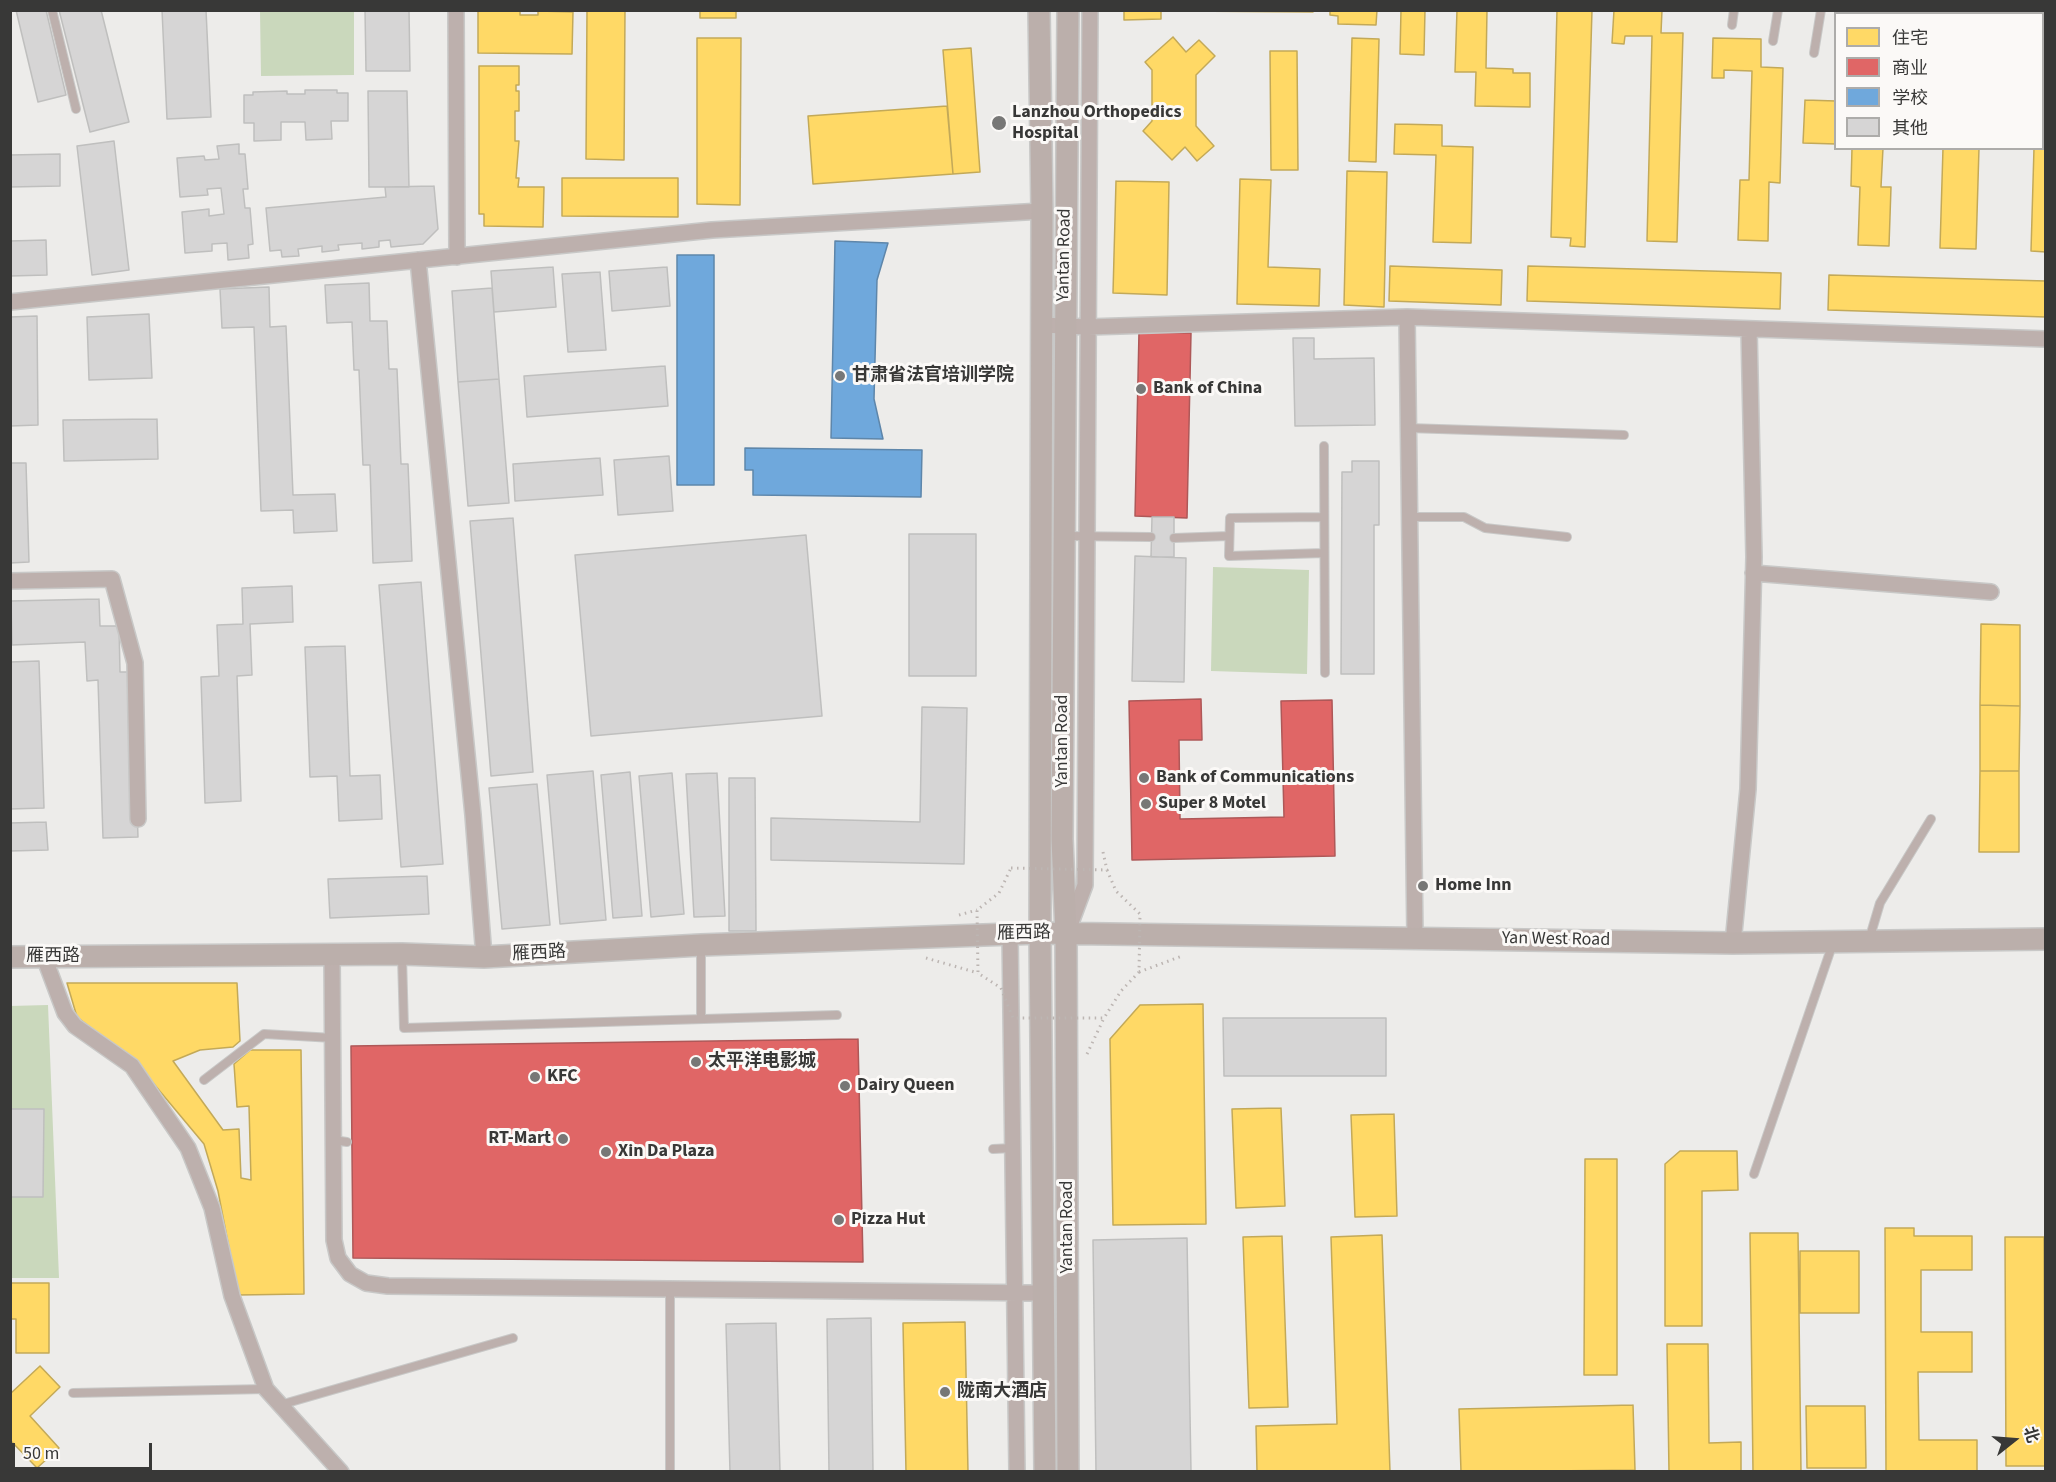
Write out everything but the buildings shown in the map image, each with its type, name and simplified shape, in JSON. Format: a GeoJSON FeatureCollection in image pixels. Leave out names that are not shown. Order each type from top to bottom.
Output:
{"type":"FeatureCollection","features":[{"type":"Feature","properties":{"kind":"main road","name":"Yantan Road"},"geometry":{"type":"LineString","coordinates":[[1039,10],[1042,211],[1040,933],[1045,1472]]}},
{"type":"Feature","properties":{"kind":"main road","name":"Yantan Road"},"geometry":{"type":"LineString","coordinates":[[1068,10],[1062,839],[1066,933],[1068,1472]]}},
{"type":"Feature","properties":{"kind":"main road","name":"雁西路"},"geometry":{"type":"LineString","coordinates":[[10,957],[402,954],[484,957],[701,945],[1066,933]]}},
{"type":"Feature","properties":{"kind":"main road","name":"Yan West Road"},"geometry":{"type":"LineString","coordinates":[[1066,933],[1732,943],[2046,939]]}},
{"type":"Feature","properties":{"kind":"street"},"geometry":{"type":"LineString","coordinates":[[456,10],[457,257]]}},
{"type":"Feature","properties":{"kind":"street"},"geometry":{"type":"LineString","coordinates":[[1066,933],[1085,885],[1090,10]]}},
{"type":"Feature","properties":{"kind":"street"},"geometry":{"type":"LineString","coordinates":[[10,302],[712,230],[1042,211]]}},
{"type":"Feature","properties":{"kind":"street"},"geometry":{"type":"LineString","coordinates":[[418,260],[472,803],[484,957]]}},
{"type":"Feature","properties":{"kind":"street"},"geometry":{"type":"LineString","coordinates":[[1041,325],[1088,327],[1407,317],[2046,339]]}},
{"type":"Feature","properties":{"kind":"street"},"geometry":{"type":"LineString","coordinates":[[1407,317],[1415,938]]}},
{"type":"Feature","properties":{"kind":"street"},"geometry":{"type":"LineString","coordinates":[[1732,943],[1748,789],[1753,573],[1749,330]]}},
{"type":"Feature","properties":{"kind":"street"},"geometry":{"type":"LineString","coordinates":[[1753,573],[1991,592]]}},
{"type":"Feature","properties":{"kind":"street"},"geometry":{"type":"LineString","coordinates":[[10,581],[112,579],[135,663],[138,819]]}},
{"type":"Feature","properties":{"kind":"street"},"geometry":{"type":"LineString","coordinates":[[1010,934],[1017,1472]]}},
{"type":"Feature","properties":{"kind":"street"},"geometry":{"type":"LineString","coordinates":[[332,955],[333,1038],[340,1141],[334,1240],[338,1258],[350,1274],[366,1283],[388,1286],[1042,1293]]}},
{"type":"Feature","properties":{"kind":"street"},"geometry":{"type":"LineString","coordinates":[[44,957],[65,1013],[75,1026],[132,1066],[188,1148],[212,1208],[232,1296],[266,1389],[342,1472]]}},
{"type":"Feature","properties":{"kind":"lane"},"geometry":{"type":"LineString","coordinates":[[52,10],[76,109]]}},
{"type":"Feature","properties":{"kind":"lane"},"geometry":{"type":"LineString","coordinates":[[1732,25],[1734,10]]}},
{"type":"Feature","properties":{"kind":"lane"},"geometry":{"type":"LineString","coordinates":[[1773,41],[1778,10]]}},
{"type":"Feature","properties":{"kind":"lane"},"geometry":{"type":"LineString","coordinates":[[1814,53],[1821,10]]}},
{"type":"Feature","properties":{"kind":"lane"},"geometry":{"type":"LineString","coordinates":[[1408,428],[1624,435]]}},
{"type":"Feature","properties":{"kind":"lane"},"geometry":{"type":"LineString","coordinates":[[1324,446],[1325,673]]}},
{"type":"Feature","properties":{"kind":"lane"},"geometry":{"type":"LineString","coordinates":[[1324,517],[1230,518],[1229,556],[1324,553]]}},
{"type":"Feature","properties":{"kind":"lane"},"geometry":{"type":"LineString","coordinates":[[1410,517],[1464,517],[1485,528],[1567,537]]}},
{"type":"Feature","properties":{"kind":"lane"},"geometry":{"type":"LineString","coordinates":[[1042,535],[1151,537]]}},
{"type":"Feature","properties":{"kind":"lane"},"geometry":{"type":"LineString","coordinates":[[1174,538],[1229,536]]}},
{"type":"Feature","properties":{"kind":"lane"},"geometry":{"type":"LineString","coordinates":[[1868,941],[1880,903],[1931,819]]}},
{"type":"Feature","properties":{"kind":"lane"},"geometry":{"type":"LineString","coordinates":[[1754,1174],[1833,942]]}},
{"type":"Feature","properties":{"kind":"lane"},"geometry":{"type":"LineString","coordinates":[[701,945],[701,1019]]}},
{"type":"Feature","properties":{"kind":"lane"},"geometry":{"type":"LineString","coordinates":[[402,954],[404,1029],[837,1015]]}},
{"type":"Feature","properties":{"kind":"lane"},"geometry":{"type":"LineString","coordinates":[[204,1080],[264,1034],[333,1038]]}},
{"type":"Feature","properties":{"kind":"lane"},"geometry":{"type":"LineString","coordinates":[[993,1149],[1013,1148]]}},
{"type":"Feature","properties":{"kind":"lane"},"geometry":{"type":"LineString","coordinates":[[670,1288],[670,1472]]}},
{"type":"Feature","properties":{"kind":"lane"},"geometry":{"type":"LineString","coordinates":[[280,1405],[513,1338]]}},
{"type":"Feature","properties":{"kind":"lane"},"geometry":{"type":"LineString","coordinates":[[73,1394],[266,1389]]}},
{"type":"Feature","properties":{"kind":"path"},"geometry":{"type":"LineString","coordinates":[[1011,868],[1107,870],[1116,891],[1140,914],[1139,972],[1121,991],[1104,1018],[1013,1018],[1001,988],[978,973],[977,910],[999,893],[1011,868]]}},
{"type":"Feature","properties":{"kind":"green space"},"geometry":{"type":"Polygon","coordinates":[[[260,11],[354,11],[354,75],[261,76],[260,11]]]}},
{"type":"Feature","properties":{"kind":"green space"},"geometry":{"type":"Polygon","coordinates":[[[1213,567],[1309,570],[1307,674],[1211,671],[1213,567]]]}},
{"type":"Feature","properties":{"kind":"green space"},"geometry":{"type":"Polygon","coordinates":[[[48,1005],[59,1278],[11,1278],[10,1006],[48,1005]]]}},
{"type":"Feature","properties":{"kind":"place","name":"Lanzhou Orthopedics Hospital"},"geometry":{"type":"Point","coordinates":[999,123]}},
{"type":"Feature","properties":{"kind":"place","name":"甘肃省法官培训学院"},"geometry":{"type":"Point","coordinates":[840,376]}},
{"type":"Feature","properties":{"kind":"place","name":"Bank of China"},"geometry":{"type":"Point","coordinates":[1141,389]}},
{"type":"Feature","properties":{"kind":"place","name":"Bank of Communications"},"geometry":{"type":"Point","coordinates":[1144,778]}},
{"type":"Feature","properties":{"kind":"place","name":"Super 8 Motel"},"geometry":{"type":"Point","coordinates":[1146,804]}},
{"type":"Feature","properties":{"kind":"place","name":"Home Inn"},"geometry":{"type":"Point","coordinates":[1423,886]}},
{"type":"Feature","properties":{"kind":"place","name":"太平洋电影城"},"geometry":{"type":"Point","coordinates":[696,1062]}},
{"type":"Feature","properties":{"kind":"place","name":"KFC"},"geometry":{"type":"Point","coordinates":[535,1077]}},
{"type":"Feature","properties":{"kind":"place","name":"Dairy Queen"},"geometry":{"type":"Point","coordinates":[845,1086]}},
{"type":"Feature","properties":{"kind":"place","name":"RT-Mart"},"geometry":{"type":"Point","coordinates":[563,1139]}},
{"type":"Feature","properties":{"kind":"place","name":"Xin Da Plaza"},"geometry":{"type":"Point","coordinates":[606,1152]}},
{"type":"Feature","properties":{"kind":"place","name":"Pizza Hut"},"geometry":{"type":"Point","coordinates":[839,1220]}},
{"type":"Feature","properties":{"kind":"place","name":"陇南大酒店"},"geometry":{"type":"Point","coordinates":[945,1392]}}]}
